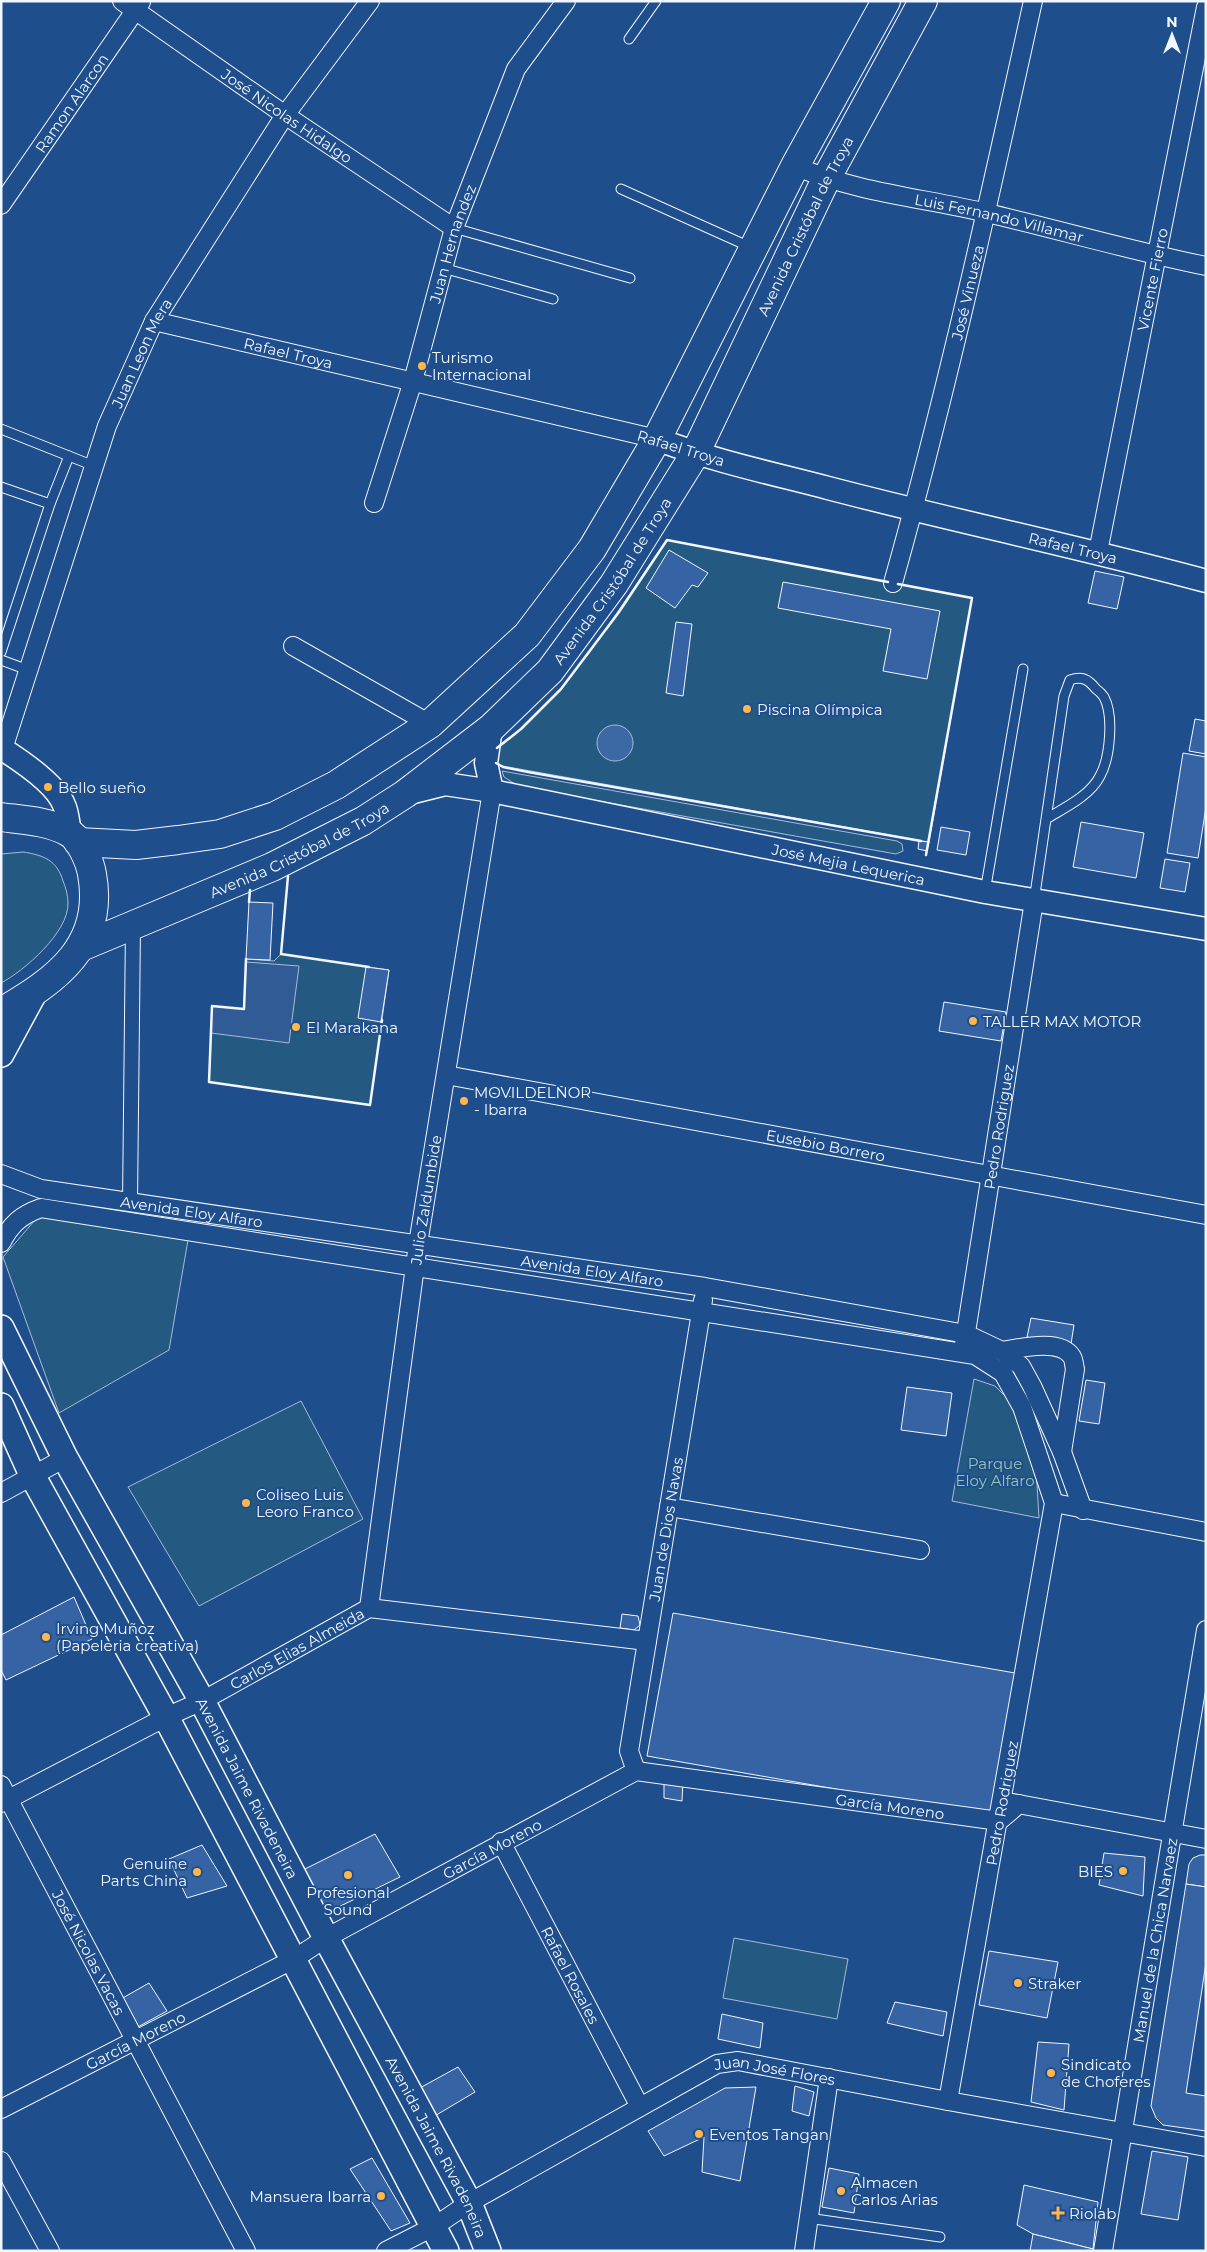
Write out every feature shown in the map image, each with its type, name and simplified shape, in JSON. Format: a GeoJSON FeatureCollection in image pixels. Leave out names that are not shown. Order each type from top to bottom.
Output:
{"type":"FeatureCollection","features":[{"type":"Feature","properties":{"kind":"highway","name":"Avenida Cristóbal de Troya"},"geometry":{"type":"LineString","coordinates":[[81,947],[272,867],[363,821],[405,794],[491,728],[550,671],[614,584],[695,454],[826,179],[923,1]]}},
{"type":"Feature","properties":{"kind":"highway"},"geometry":{"type":"LineString","coordinates":[[1,817],[36,822],[74,837],[136,845],[220,834],[275,816],[336,785],[430,724],[527,635],[592,549],[657,439],[752,248],[882,3]]}},
{"type":"Feature","properties":{"kind":"highway"},"geometry":{"type":"LineString","coordinates":[[1,1012],[34,993],[68,964],[81,947],[92,922],[96,894],[91,867],[74,837]]}},
{"type":"Feature","properties":{"kind":"main road"},"geometry":{"type":"LineString","coordinates":[[1,1054],[34,993]]}},
{"type":"Feature","properties":{"kind":"main road","name":"Avenida Jaime Rivadeneira"},"geometry":{"type":"LineString","coordinates":[[1,1328],[65,1458],[202,1701],[326,1938],[469,2203],[488,2251]]}},
{"type":"Feature","properties":{"kind":"main road"},"geometry":{"type":"LineString","coordinates":[[1,1406],[32,1475],[166,1717],[435,2226],[446,2251]]}},
{"type":"Feature","properties":{"kind":"street","name":"Juan Leon Mera"},"geometry":{"type":"LineString","coordinates":[[2,749],[107,426],[154,321],[285,115],[370,1]]}},
{"type":"Feature","properties":{"kind":"street","name":"Juan Hernandez"},"geometry":{"type":"LineString","coordinates":[[374,503],[413,381],[454,228],[516,70],[566,1]]}},
{"type":"Feature","properties":{"kind":"street","name":"José Vinueza"},"geometry":{"type":"LineString","coordinates":[[893,583],[913,510],[986,213],[1033,1]]}},
{"type":"Feature","properties":{"kind":"street","name":"José Nicolas Hidalgo"},"geometry":{"type":"LineString","coordinates":[[133,4],[285,115],[454,228]]}},
{"type":"Feature","properties":{"kind":"street","name":"Ramon Alarcon"},"geometry":{"type":"LineString","coordinates":[[1,206],[133,4]]}},
{"type":"Feature","properties":{"kind":"street","name":"Vicente Fierro"},"geometry":{"type":"LineString","coordinates":[[1098,552],[1155,256],[1206,7]]}},
{"type":"Feature","properties":{"kind":"street","name":"Luis Fernando Villamar"},"geometry":{"type":"LineString","coordinates":[[795,166],[826,179],[986,213],[1155,256],[1206,266]]}},
{"type":"Feature","properties":{"kind":"street","name":"Rafael Troya"},"geometry":{"type":"LineString","coordinates":[[154,321],[657,439],[695,454],[913,510],[1098,552],[1206,581]]}},
{"type":"Feature","properties":{"kind":"street"},"geometry":{"type":"LineString","coordinates":[[293,646],[430,724]]}},
{"type":"Feature","properties":{"kind":"street"},"geometry":{"type":"LineString","coordinates":[[491,728],[486,763],[492,792]]}},
{"type":"Feature","properties":{"kind":"street"},"geometry":{"type":"LineString","coordinates":[[2,749],[41,777],[55,792],[64,805],[74,837]]}},
{"type":"Feature","properties":{"kind":"street","name":"José Mejia Lequerica"},"geometry":{"type":"LineString","coordinates":[[405,794],[446,784],[985,892],[1206,929]]}},
{"type":"Feature","properties":{"kind":"street","name":"Julio Zaldumbide"},"geometry":{"type":"LineString","coordinates":[[370,1608],[418,1244],[492,792]]}},
{"type":"Feature","properties":{"kind":"street","name":"Pedro Rodriguez"},"geometry":{"type":"LineString","coordinates":[[963,1353],[1034,900]]}},
{"type":"Feature","properties":{"kind":"street"},"geometry":{"type":"LineString","coordinates":[[130,1203],[133,925]]}},
{"type":"Feature","properties":{"kind":"street","name":"Eusebio Borrero"},"geometry":{"type":"LineString","coordinates":[[446,1075],[1206,1214]]}},
{"type":"Feature","properties":{"kind":"street","name":"Avenida Eloy Alfaro"},"geometry":{"type":"LineString","coordinates":[[1,1174],[41,1189],[705,1287],[966,1334],[1002,1351],[1021,1366],[1062,1452],[1083,1510]]}},
{"type":"Feature","properties":{"kind":"street","name":"Avenida Eloy Alfaro"},"geometry":{"type":"LineString","coordinates":[[1,1243],[7,1233],[24,1214],[41,1208],[975,1355],[1003,1373],[1022,1407],[1054,1503]]}},
{"type":"Feature","properties":{"kind":"street","name":"Juan de Dios Navas"},"geometry":{"type":"LineString","coordinates":[[636,1771],[629,1751],[705,1287]]}},
{"type":"Feature","properties":{"kind":"street"},"geometry":{"type":"LineString","coordinates":[[1002,1351],[1048,1345],[1066,1351],[1072,1358],[1075,1369],[1062,1452]]}},
{"type":"Feature","properties":{"kind":"street"},"geometry":{"type":"LineString","coordinates":[[1,1493],[65,1458]]}},
{"type":"Feature","properties":{"kind":"street"},"geometry":{"type":"LineString","coordinates":[[1054,1503],[1206,1532]]}},
{"type":"Feature","properties":{"kind":"street","name":"Pedro Rodriguez"},"geometry":{"type":"LineString","coordinates":[[1010,1802],[1054,1503]]}},
{"type":"Feature","properties":{"kind":"street"},"geometry":{"type":"LineString","coordinates":[[669,1507],[920,1550]]}},
{"type":"Feature","properties":{"kind":"street","name":"Carlos Elias Almeida"},"geometry":{"type":"LineString","coordinates":[[4,1796],[202,1701],[370,1608],[647,1641]]}},
{"type":"Feature","properties":{"kind":"street","name":"Manuel de la Chica Narvaez"},"geometry":{"type":"LineString","coordinates":[[1103,2251],[1206,1630]]}},
{"type":"Feature","properties":{"kind":"street","name":"García Moreno"},"geometry":{"type":"LineString","coordinates":[[1,2109],[294,1959],[326,1938],[501,1842],[636,1771],[999,1821]]}},
{"type":"Feature","properties":{"kind":"street","name":"José Nicolas Vacas"},"geometry":{"type":"LineString","coordinates":[[4,1796],[246,2251]]}},
{"type":"Feature","properties":{"kind":"street"},"geometry":{"type":"LineString","coordinates":[[999,1821],[1010,1802],[1206,1839]]}},
{"type":"Feature","properties":{"kind":"street","name":"Pedro Rodriguez"},"geometry":{"type":"LineString","coordinates":[[948,2102],[999,1821]]}},
{"type":"Feature","properties":{"kind":"street","name":"Rafael Rosales"},"geometry":{"type":"LineString","coordinates":[[501,1842],[640,2107]]}},
{"type":"Feature","properties":{"kind":"street","name":"Juan José Flores"},"geometry":{"type":"LineString","coordinates":[[386,2251],[435,2226],[469,2203],[717,2064],[727,2062],[738,2061],[948,2102],[1206,2146]]}},
{"type":"Feature","properties":{"kind":"street"},"geometry":{"type":"LineString","coordinates":[[804,2251],[828,2078]]}},
{"type":"Feature","properties":{"kind":"street"},"geometry":{"type":"LineString","coordinates":[[1,2161],[50,2251]]}},
{"type":"Feature","properties":{"kind":"lane"},"geometry":{"type":"LineString","coordinates":[[629,40],[656,1]]}},
{"type":"Feature","properties":{"kind":"lane"},"geometry":{"type":"LineString","coordinates":[[621,189],[752,248]]}},
{"type":"Feature","properties":{"kind":"lane"},"geometry":{"type":"LineString","coordinates":[[454,228],[630,278]]}},
{"type":"Feature","properties":{"kind":"lane"},"geometry":{"type":"LineString","coordinates":[[443,268],[553,299]]}},
{"type":"Feature","properties":{"kind":"lane"},"geometry":{"type":"LineString","coordinates":[[1,429],[94,466]]}},
{"type":"Feature","properties":{"kind":"lane"},"geometry":{"type":"LineString","coordinates":[[1,652],[50,504],[69,456]]}},
{"type":"Feature","properties":{"kind":"lane"},"geometry":{"type":"LineString","coordinates":[[1,487],[50,504]]}},
{"type":"Feature","properties":{"kind":"lane"},"geometry":{"type":"LineString","coordinates":[[1,660],[28,670]]}},
{"type":"Feature","properties":{"kind":"lane"},"geometry":{"type":"LineString","coordinates":[[985,892],[1023,669]]}},
{"type":"Feature","properties":{"kind":"lane"},"geometry":{"type":"LineString","coordinates":[[1034,900],[1064,696],[1070,680],[1078,678],[1089,680],[1104,698],[1110,725],[1107,757],[1100,778],[1079,799],[1046,819]]}},
{"type":"Feature","properties":{"kind":"lane"},"geometry":{"type":"LineString","coordinates":[[808,2218],[940,2237]]}},
{"type":"Feature","properties":{"kind":"green space","name":"Piscina Olímpica"},"geometry":{"type":"Polygon","coordinates":[[[667,540],[972,598],[929,842],[497,765],[496,750],[521,729],[561,688],[590,652],[667,540]]]}},
{"type":"Feature","properties":{"kind":"green space"},"geometry":{"type":"Polygon","coordinates":[[[502,771],[897,841],[902,844],[903,851],[896,854],[520,787],[504,777],[502,771]]]}},
{"type":"Feature","properties":{"kind":"green space"},"geometry":{"type":"Polygon","coordinates":[[[23,852],[43,857],[53,863],[65,886],[68,903],[61,926],[44,949],[21,970],[1,983],[1,854],[23,852]]]}},
{"type":"Feature","properties":{"kind":"green space","name":"El Marakana"},"geometry":{"type":"Polygon","coordinates":[[[281,954],[389,970],[370,1105],[209,1082],[212,1006],[244,1009],[246,959],[274,961],[281,954]]]}},
{"type":"Feature","properties":{"kind":"green space"},"geometry":{"type":"Polygon","coordinates":[[[42,1212],[188,1240],[169,1350],[59,1413],[3,1257],[42,1212]]]}},
{"type":"Feature","properties":{"kind":"green space","name":"Parque Eloy Alfaro"},"geometry":{"type":"Polygon","coordinates":[[[974,1379],[995,1386],[1008,1399],[1022,1421],[1037,1484],[1039,1518],[952,1501],[974,1379]]]}},
{"type":"Feature","properties":{"kind":"green space","name":"Coliseo Luis Leoro Franco"},"geometry":{"type":"Polygon","coordinates":[[[301,1401],[363,1519],[199,1606],[128,1487],[301,1401]]]}},
{"type":"Feature","properties":{"kind":"green space"},"geometry":{"type":"Polygon","coordinates":[[[734,1938],[848,1959],[837,2019],[723,1998],[734,1938]]]}},
{"type":"Feature","properties":{"kind":"shaded area"},"geometry":{"type":"Polygon","coordinates":[[[615,725],[627,731],[633,743],[627,755],[615,761],[603,755],[597,743],[603,731],[615,725]]]}},
{"type":"Feature","properties":{"kind":"shaded area"},"geometry":{"type":"Polygon","coordinates":[[[246,962],[299,966],[289,1043],[211,1033],[212,1006],[244,1009],[246,962]]]}},
{"type":"Feature","properties":{"kind":"building"},"geometry":{"type":"Polygon","coordinates":[[[669,550],[708,573],[698,587],[692,585],[675,608],[646,588],[669,550]]]}},
{"type":"Feature","properties":{"kind":"building"},"geometry":{"type":"Polygon","coordinates":[[[1095,571],[1124,577],[1117,609],[1088,603],[1095,571]]]}},
{"type":"Feature","properties":{"kind":"building"},"geometry":{"type":"Polygon","coordinates":[[[783,582],[940,611],[927,679],[883,671],[891,629],[778,608],[783,582]]]}},
{"type":"Feature","properties":{"kind":"building"},"geometry":{"type":"Polygon","coordinates":[[[676,622],[692,624],[683,696],[666,693],[676,622]]]}},
{"type":"Feature","properties":{"kind":"building"},"geometry":{"type":"Polygon","coordinates":[[[1195,719],[1206,721],[1206,754],[1189,751],[1195,719]]]}},
{"type":"Feature","properties":{"kind":"building"},"geometry":{"type":"Polygon","coordinates":[[[1183,753],[1206,757],[1206,807],[1198,858],[1167,853],[1183,753]]]}},
{"type":"Feature","properties":{"kind":"building"},"geometry":{"type":"Polygon","coordinates":[[[1081,822],[1144,833],[1136,878],[1073,867],[1081,822]]]}},
{"type":"Feature","properties":{"kind":"building"},"geometry":{"type":"Polygon","coordinates":[[[941,827],[970,832],[966,855],[937,850],[941,827]]]}},
{"type":"Feature","properties":{"kind":"building"},"geometry":{"type":"Polygon","coordinates":[[[919,841],[929,842],[927,851],[918,849],[919,841]]]}},
{"type":"Feature","properties":{"kind":"building"},"geometry":{"type":"Polygon","coordinates":[[[1165,859],[1190,863],[1185,892],[1160,888],[1165,859]]]}},
{"type":"Feature","properties":{"kind":"building"},"geometry":{"type":"Polygon","coordinates":[[[249,902],[273,903],[270,960],[246,959],[249,902]]]}},
{"type":"Feature","properties":{"kind":"building"},"geometry":{"type":"Polygon","coordinates":[[[366,967],[389,970],[381,1022],[358,1018],[366,967]]]}},
{"type":"Feature","properties":{"kind":"building","name":"TALLER MAX MOTOR"},"geometry":{"type":"Polygon","coordinates":[[[944,1002],[1006,1012],[1001,1041],[939,1031],[944,1002]]]}},
{"type":"Feature","properties":{"kind":"building"},"geometry":{"type":"Polygon","coordinates":[[[1031,1318],[1074,1325],[1071,1344],[1027,1337],[1031,1318]]]}},
{"type":"Feature","properties":{"kind":"building"},"geometry":{"type":"Polygon","coordinates":[[[1086,1380],[1105,1383],[1099,1424],[1079,1421],[1086,1380]]]}},
{"type":"Feature","properties":{"kind":"building"},"geometry":{"type":"Polygon","coordinates":[[[907,1387],[952,1393],[946,1436],[901,1430],[907,1387]]]}},
{"type":"Feature","properties":{"kind":"building","name":"Irving Muñoz (Papeleria creativa)"},"geometry":{"type":"Polygon","coordinates":[[[74,1597],[92,1639],[6,1680],[1,1670],[1,1635],[74,1597]]]}},
{"type":"Feature","properties":{"kind":"building"},"geometry":{"type":"Polygon","coordinates":[[[673,1613],[1015,1673],[990,1816],[647,1756],[673,1613]]]}},
{"type":"Feature","properties":{"kind":"building"},"geometry":{"type":"Polygon","coordinates":[[[622,1614],[638,1616],[640,1625],[634,1630],[620,1628],[622,1614]]]}},
{"type":"Feature","properties":{"kind":"building"},"geometry":{"type":"Polygon","coordinates":[[[664,1777],[683,1780],[682,1801],[664,1798],[664,1777]]]}},
{"type":"Feature","properties":{"kind":"building","name":"Profesional Sound"},"geometry":{"type":"Polygon","coordinates":[[[375,1834],[400,1877],[320,1916],[297,1873],[375,1834]]]}},
{"type":"Feature","properties":{"kind":"building","name":"Genuine Parts China"},"geometry":{"type":"Polygon","coordinates":[[[202,1845],[227,1886],[187,1898],[169,1859],[202,1845]]]}},
{"type":"Feature","properties":{"kind":"building","name":"BIES"},"geometry":{"type":"Polygon","coordinates":[[[1104,1853],[1145,1857],[1143,1896],[1099,1885],[1104,1853]]]}},
{"type":"Feature","properties":{"kind":"building"},"geometry":{"type":"Polygon","coordinates":[[[1206,1855],[1206,1887],[1186,1884],[1189,1864],[1193,1858],[1206,1855]]]}},
{"type":"Feature","properties":{"kind":"building"},"geometry":{"type":"Polygon","coordinates":[[[1186,1884],[1206,1887],[1206,1963],[1186,2093],[1206,2096],[1206,2131],[1163,2125],[1156,2118],[1151,2106],[1186,1884]]]}},
{"type":"Feature","properties":{"kind":"building","name":"Straker"},"geometry":{"type":"Polygon","coordinates":[[[989,1951],[1058,1962],[1047,2018],[979,2005],[989,1951]]]}},
{"type":"Feature","properties":{"kind":"building"},"geometry":{"type":"Polygon","coordinates":[[[149,1983],[167,2011],[136,2028],[121,1999],[149,1983]]]}},
{"type":"Feature","properties":{"kind":"building"},"geometry":{"type":"Polygon","coordinates":[[[895,2002],[947,2012],[943,2036],[887,2023],[895,2002]]]}},
{"type":"Feature","properties":{"kind":"building"},"geometry":{"type":"Polygon","coordinates":[[[722,2014],[763,2023],[760,2048],[718,2039],[722,2014]]]}},
{"type":"Feature","properties":{"kind":"building","name":"Sindicato de Choferes"},"geometry":{"type":"Polygon","coordinates":[[[1038,2042],[1069,2044],[1064,2110],[1031,2102],[1038,2042]]]}},
{"type":"Feature","properties":{"kind":"building"},"geometry":{"type":"Polygon","coordinates":[[[458,2067],[475,2092],[433,2117],[418,2089],[458,2067]]]}},
{"type":"Feature","properties":{"kind":"building"},"geometry":{"type":"Polygon","coordinates":[[[795,2086],[814,2092],[809,2116],[792,2111],[795,2086]]]}},
{"type":"Feature","properties":{"kind":"building","name":"Eventos Tangan"},"geometry":{"type":"Polygon","coordinates":[[[756,2087],[740,2181],[702,2172],[704,2137],[664,2156],[648,2131],[725,2088],[756,2087]]]}},
{"type":"Feature","properties":{"kind":"building"},"geometry":{"type":"Polygon","coordinates":[[[1152,2151],[1188,2157],[1178,2220],[1141,2214],[1152,2151]]]}},
{"type":"Feature","properties":{"kind":"building","name":"Mansuera Ibarra"},"geometry":{"type":"Polygon","coordinates":[[[372,2158],[410,2223],[391,2231],[350,2169],[372,2158]]]}},
{"type":"Feature","properties":{"kind":"building","name":"Almacen Carlos Arias"},"geometry":{"type":"Polygon","coordinates":[[[829,2168],[859,2174],[854,2213],[822,2207],[829,2168]]]}},
{"type":"Feature","properties":{"kind":"building","name":"Riolab"},"geometry":{"type":"Polygon","coordinates":[[[1024,2185],[1098,2202],[1093,2249],[1033,2234],[1017,2225],[1024,2185]]]}},
{"type":"Feature","properties":{"kind":"building"},"geometry":{"type":"Polygon","coordinates":[[[1033,2234],[1093,2249],[1093,2251],[1030,2251],[1033,2234]]]}},
{"type":"Feature","properties":{"kind":"wall"},"geometry":{"type":"LineString","coordinates":[[497,748],[521,729],[561,689],[619,612],[667,540],[888,582]]}},
{"type":"Feature","properties":{"kind":"wall"},"geometry":{"type":"LineString","coordinates":[[898,584],[972,598],[926,855]]}},
{"type":"Feature","properties":{"kind":"wall"},"geometry":{"type":"LineString","coordinates":[[496,763],[503,767],[528,772],[921,841]]}},
{"type":"Feature","properties":{"kind":"wall"},"geometry":{"type":"LineString","coordinates":[[288,876],[281,954],[369,967]]}},
{"type":"Feature","properties":{"kind":"wall"},"geometry":{"type":"LineString","coordinates":[[249,902],[250,890]]}},
{"type":"Feature","properties":{"kind":"wall"},"geometry":{"type":"LineString","coordinates":[[246,959],[244,1009],[212,1006],[209,1082],[370,1105],[382,1020]]}},
{"type":"Feature","properties":{"kind":"place","name":"Turismo Internacional"},"geometry":{"type":"Point","coordinates":[422,366]}},
{"type":"Feature","properties":{"kind":"place","name":"Piscina Olímpica"},"geometry":{"type":"Point","coordinates":[747,709]}},
{"type":"Feature","properties":{"kind":"place","name":"Bello sueño"},"geometry":{"type":"Point","coordinates":[48,787]}},
{"type":"Feature","properties":{"kind":"place","name":"TALLER MAX MOTOR"},"geometry":{"type":"Point","coordinates":[973,1021]}},
{"type":"Feature","properties":{"kind":"place","name":"El Marakana"},"geometry":{"type":"Point","coordinates":[296,1027]}},
{"type":"Feature","properties":{"kind":"place","name":"MOVILDELNOR - Ibarra"},"geometry":{"type":"Point","coordinates":[464,1101]}},
{"type":"Feature","properties":{"kind":"place","name":"Coliseo Luis Leoro Franco"},"geometry":{"type":"Point","coordinates":[246,1503]}},
{"type":"Feature","properties":{"kind":"place","name":"Irving Muñoz (Papeleria creativa)"},"geometry":{"type":"Point","coordinates":[46,1637]}},
{"type":"Feature","properties":{"kind":"place","name":"BIES"},"geometry":{"type":"Point","coordinates":[1123,1871]}},
{"type":"Feature","properties":{"kind":"place","name":"Genuine Parts China"},"geometry":{"type":"Point","coordinates":[197,1872]}},
{"type":"Feature","properties":{"kind":"place","name":"Profesional Sound"},"geometry":{"type":"Point","coordinates":[348,1875]}},
{"type":"Feature","properties":{"kind":"place","name":"Straker"},"geometry":{"type":"Point","coordinates":[1018,1983]}},
{"type":"Feature","properties":{"kind":"place","name":"Sindicato de Choferes"},"geometry":{"type":"Point","coordinates":[1051,2073]}},
{"type":"Feature","properties":{"kind":"place","name":"Eventos Tangan"},"geometry":{"type":"Point","coordinates":[699,2134]}},
{"type":"Feature","properties":{"kind":"place","name":"Almacen Carlos Arias"},"geometry":{"type":"Point","coordinates":[841,2191]}},
{"type":"Feature","properties":{"kind":"place","name":"Mansuera Ibarra"},"geometry":{"type":"Point","coordinates":[381,2196]}},
{"type":"Feature","properties":{"kind":"place","name":"Riolab"},"geometry":{"type":"Point","coordinates":[1058,2213]}}]}
